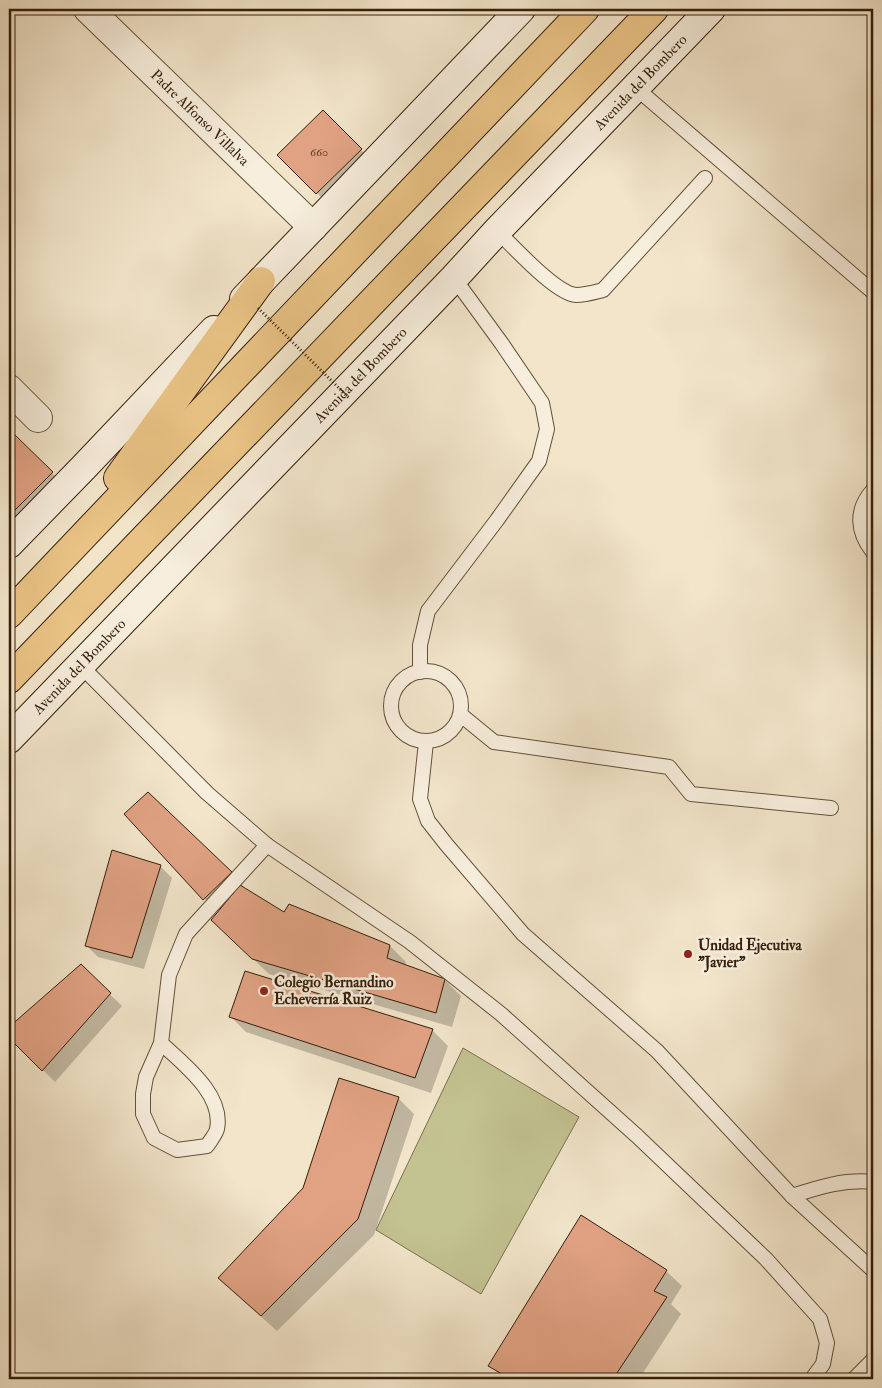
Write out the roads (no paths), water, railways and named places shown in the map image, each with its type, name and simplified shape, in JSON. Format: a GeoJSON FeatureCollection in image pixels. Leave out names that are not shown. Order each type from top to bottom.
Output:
{"type":"FeatureCollection","features":[{"type":"Feature","properties":{"kind":"main road","name":"Padre Alfonso Villalva"},"geometry":{"type":"LineString","coordinates":[[88,9],[313,227]]}},
{"type":"Feature","properties":{"kind":"main road"},"geometry":{"type":"LineString","coordinates":[[9,544],[84,468],[521,9]]}},
{"type":"Feature","properties":{"kind":"main road"},"geometry":{"type":"LineString","coordinates":[[9,614],[585,9]]}},
{"type":"Feature","properties":{"kind":"main road"},"geometry":{"type":"LineString","coordinates":[[9,679],[654,9]]}},
{"type":"Feature","properties":{"kind":"main road","name":"Avenida del Bombero"},"geometry":{"type":"LineString","coordinates":[[9,739],[711,9]]}},
{"type":"Feature","properties":{"kind":"main road"},"geometry":{"type":"LineString","coordinates":[[56,564],[261,281]]}},
{"type":"Feature","properties":{"kind":"main road"},"geometry":{"type":"LineString","coordinates":[[9,389],[38,418]]}},
{"type":"Feature","properties":{"kind":"lane"},"geometry":{"type":"LineString","coordinates":[[636,88],[873,292]]}},
{"type":"Feature","properties":{"kind":"lane"},"geometry":{"type":"LineString","coordinates":[[497,231],[555,286],[574,295],[590,294],[604,290],[705,178]]}},
{"type":"Feature","properties":{"kind":"lane"},"geometry":{"type":"LineString","coordinates":[[420,672],[420,644],[428,611],[539,461],[547,429],[542,403],[454,278]]}},
{"type":"Feature","properties":{"kind":"lane"},"geometry":{"type":"LineString","coordinates":[[873,490],[866,498],[860,518],[864,541],[873,552]]}},
{"type":"Feature","properties":{"kind":"lane"},"geometry":{"type":"LineString","coordinates":[[80,665],[206,793],[267,845],[410,942],[501,1014],[637,1136],[766,1259],[820,1319],[826,1343],[823,1364],[812,1379]]}},
{"type":"Feature","properties":{"kind":"lane"},"geometry":{"type":"LineString","coordinates":[[426,671],[438,673],[449,680],[458,690],[461,702],[461,715],[454,728],[442,738],[426,742],[411,738],[399,729],[392,715],[391,703],[395,690],[402,680],[413,673],[426,671]]}},
{"type":"Feature","properties":{"kind":"lane"},"geometry":{"type":"LineString","coordinates":[[461,715],[494,742],[669,767],[691,794],[831,808]]}},
{"type":"Feature","properties":{"kind":"lane"},"geometry":{"type":"LineString","coordinates":[[426,742],[420,799],[428,821],[446,844],[523,934],[656,1051],[792,1196],[873,1270]]}},
{"type":"Feature","properties":{"kind":"lane"},"geometry":{"type":"LineString","coordinates":[[161,1043],[205,1086],[217,1107],[217,1129],[207,1146],[178,1150],[154,1138],[143,1114],[143,1094],[146,1077],[161,1043],[169,975],[186,934],[267,845]]}},
{"type":"Feature","properties":{"kind":"lane"},"geometry":{"type":"LineString","coordinates":[[792,1196],[824,1185],[858,1180],[873,1182]]}},
{"type":"Feature","properties":{"kind":"lane"},"geometry":{"type":"LineString","coordinates":[[854,1379],[873,1360]]}},
{"type":"Feature","properties":{"kind":"place","name":"Unidad Ejecutiva \"Javier\""},"geometry":{"type":"Point","coordinates":[688,954]}},
{"type":"Feature","properties":{"kind":"place","name":"Colegio Bernandino Echeverría Ruiz"},"geometry":{"type":"Point","coordinates":[264,991]}}]}
